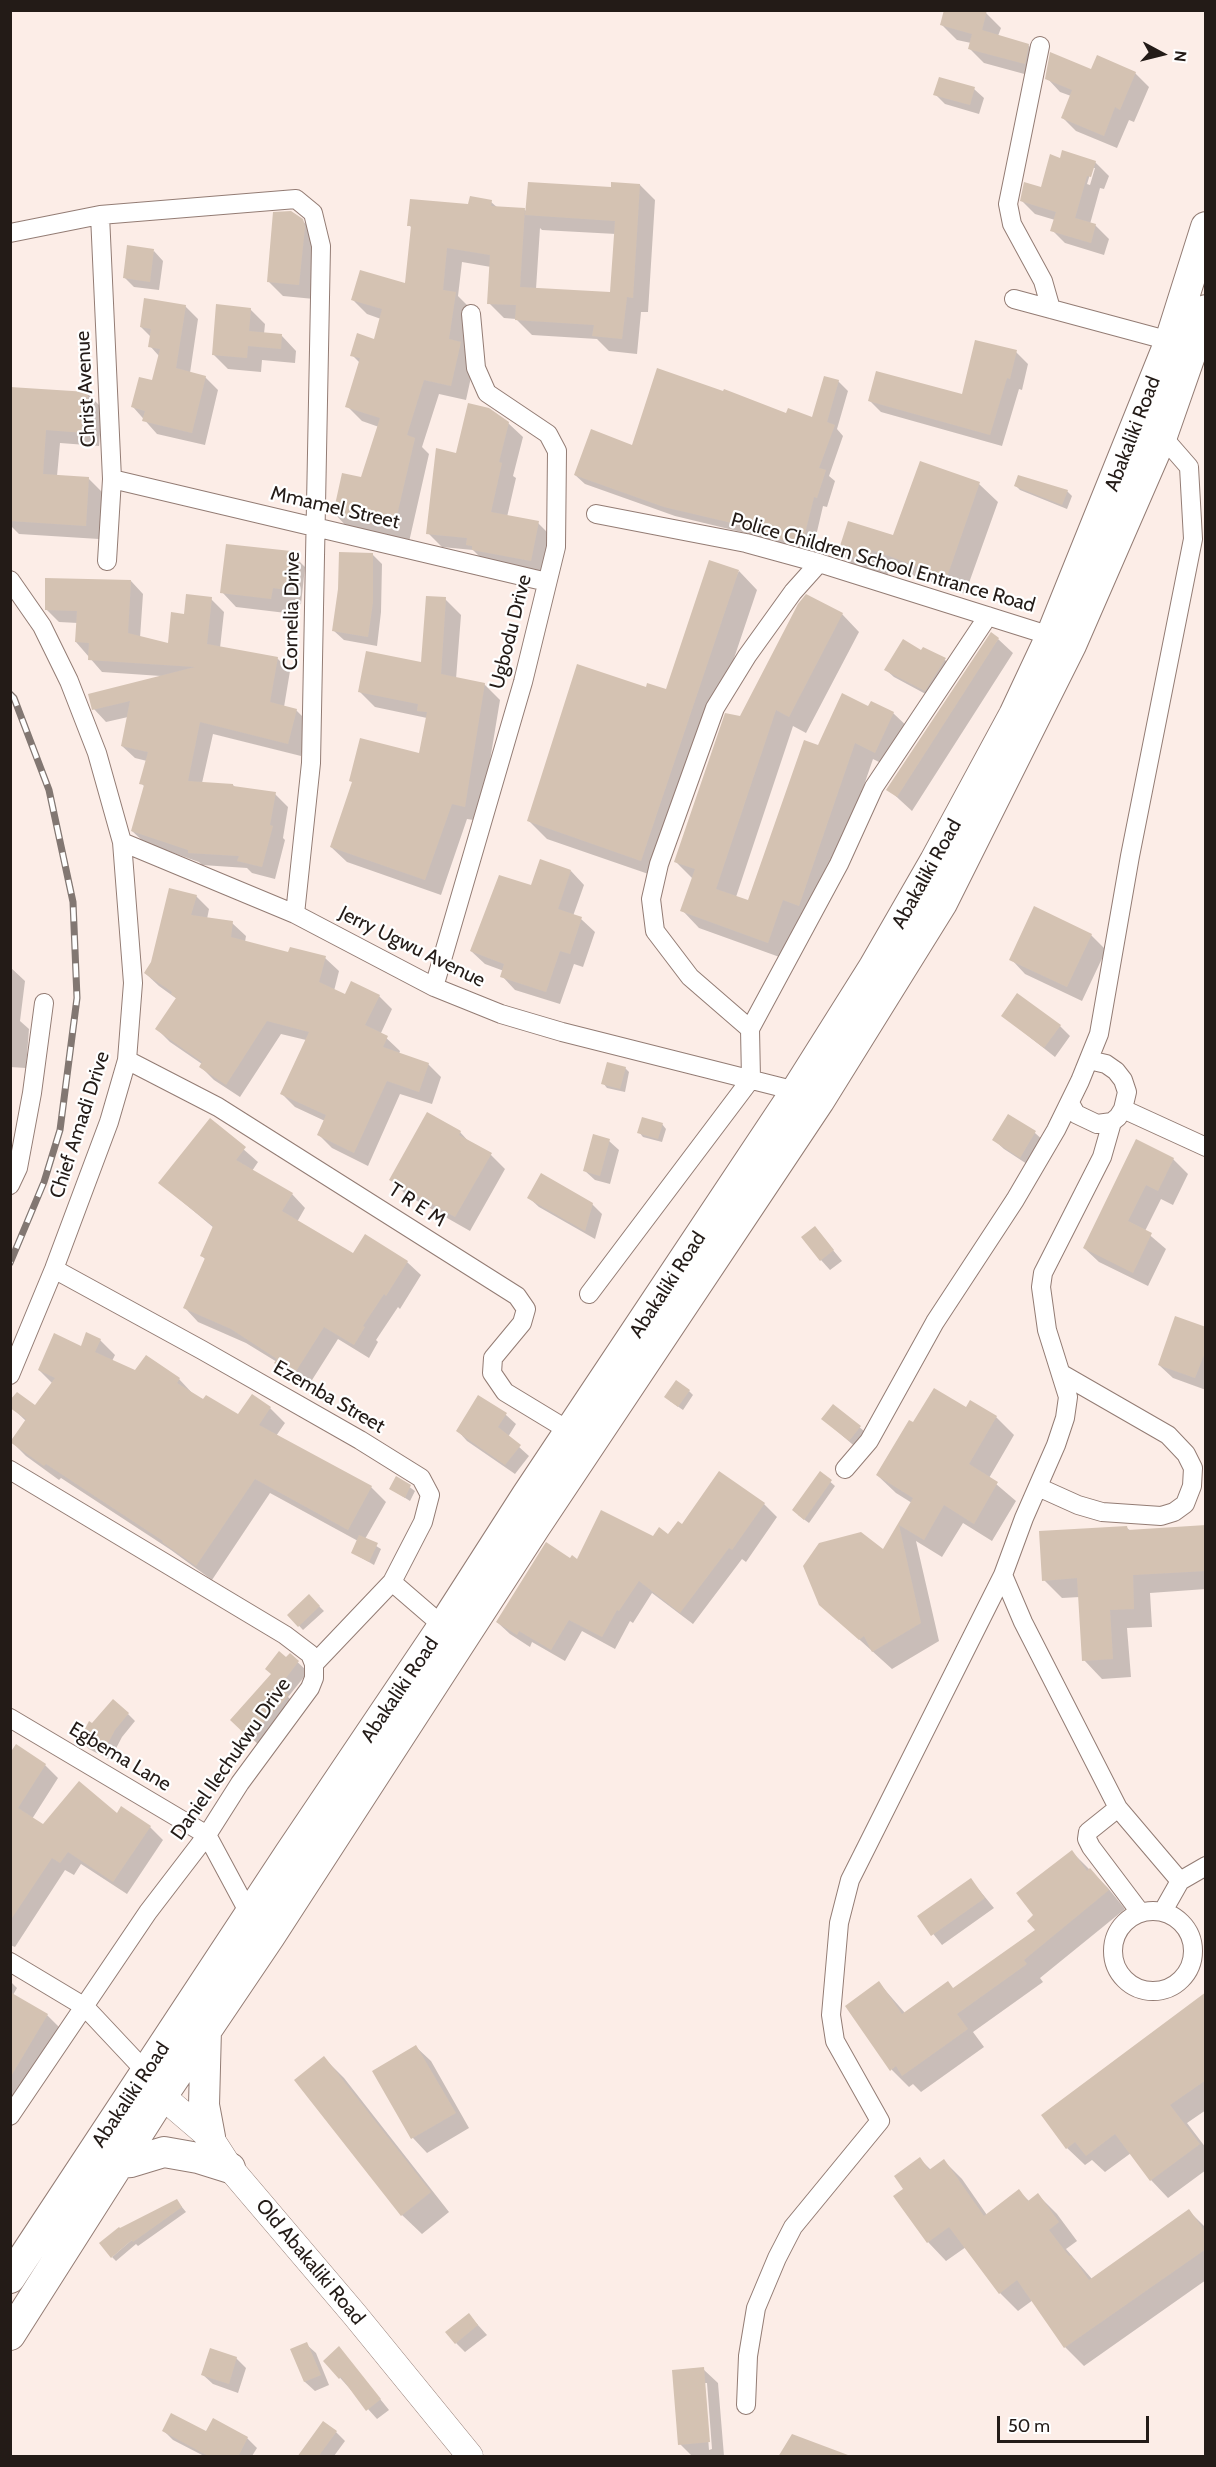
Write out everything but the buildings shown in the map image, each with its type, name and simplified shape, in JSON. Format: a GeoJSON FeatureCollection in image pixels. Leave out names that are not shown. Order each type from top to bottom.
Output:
{"type":"FeatureCollection","features":[{"type":"Feature","properties":{"kind":"highway","name":"Abakaliki Road"},"geometry":{"type":"LineString","coordinates":[[10,2278],[154,2084],[206,2029],[270,1936],[535,1527],[819,1101],[942,903],[1071,645],[1149,431],[1170,341],[1206,227]]}},
{"type":"Feature","properties":{"kind":"highway","name":"Abakaliki Road"},"geometry":{"type":"LineString","coordinates":[[10,2335],[119,2163],[154,2084],[250,1915],[796,1091],[874,967],[935,861],[1014,715],[1206,310]]}},
{"type":"Feature","properties":{"kind":"highway"},"geometry":{"type":"LineString","coordinates":[[206,2029],[204,2105],[210,2137]]}},
{"type":"Feature","properties":{"kind":"highway"},"geometry":{"type":"LineString","coordinates":[[119,2163],[131,2162],[164,2152],[198,2158],[230,2168]]}},
{"type":"Feature","properties":{"kind":"main road","name":"Old Abakaliki Road"},"geometry":{"type":"LineString","coordinates":[[154,2084],[210,2137],[230,2168],[355,2314],[470,2457]]}},
{"type":"Feature","properties":{"kind":"street"},"geometry":{"type":"LineString","coordinates":[[1040,46],[1008,204],[1012,224],[1043,281],[1051,309]]}},
{"type":"Feature","properties":{"kind":"street","name":"Cornelia Drive"},"geometry":{"type":"LineString","coordinates":[[10,233],[100,215],[297,199],[313,213],[321,246],[321,309],[311,763],[295,914]]}},
{"type":"Feature","properties":{"kind":"street","name":"Christ Avenue"},"geometry":{"type":"LineString","coordinates":[[100,215],[112,479],[106,561]]}},
{"type":"Feature","properties":{"kind":"street"},"geometry":{"type":"LineString","coordinates":[[1014,299],[1170,341]]}},
{"type":"Feature","properties":{"kind":"street","name":"Ugbodu Drive"},"geometry":{"type":"LineString","coordinates":[[434,987],[523,682],[556,547],[557,451],[548,434],[487,393],[476,368],[471,314]]}},
{"type":"Feature","properties":{"kind":"street"},"geometry":{"type":"LineString","coordinates":[[845,1469],[869,1441],[936,1322],[1015,1200],[1056,1130],[1099,1034],[1130,856],[1193,539],[1197,468],[1149,431]]}},
{"type":"Feature","properties":{"kind":"street","name":"Mmamel Street"},"geometry":{"type":"LineString","coordinates":[[112,479],[547,582]]}},
{"type":"Feature","properties":{"kind":"street","name":"Police Children School Entrance Road"},"geometry":{"type":"LineString","coordinates":[[596,514],[746,543],[819,563],[1051,636]]}},
{"type":"Feature","properties":{"kind":"street"},"geometry":{"type":"LineString","coordinates":[[750,1029],[690,977],[655,931],[651,899],[660,864],[715,708],[747,656],[793,592],[819,563]]}},
{"type":"Feature","properties":{"kind":"street"},"geometry":{"type":"LineString","coordinates":[[10,580],[42,626],[69,681],[97,753],[122,842]]}},
{"type":"Feature","properties":{"kind":"street"},"geometry":{"type":"LineString","coordinates":[[589,1294],[751,1079],[750,1029],[839,864],[874,787],[988,616]]}},
{"type":"Feature","properties":{"kind":"street","name":"Jerry Ugwu Avenue"},"geometry":{"type":"LineString","coordinates":[[122,842],[295,914],[434,987],[501,1014],[562,1032],[796,1091]]}},
{"type":"Feature","properties":{"kind":"street","name":"Chief Amadi Drive"},"geometry":{"type":"LineString","coordinates":[[10,1375],[54,1269],[109,1122],[127,1060],[133,983],[122,842]]}},
{"type":"Feature","properties":{"kind":"street"},"geometry":{"type":"LineString","coordinates":[[10,1185],[18,1168],[22,1147],[44,1003]]}},
{"type":"Feature","properties":{"kind":"street","name":"T R E M"},"geometry":{"type":"LineString","coordinates":[[127,1060],[218,1107],[517,1296],[526,1309],[522,1323],[493,1358],[492,1373],[505,1392],[571,1432]]}},
{"type":"Feature","properties":{"kind":"street"},"geometry":{"type":"LineString","coordinates":[[747,2405],[748,2356],[756,2308],[777,2258],[799,2220],[880,2121],[835,2041],[831,2015],[839,1923],[850,1880],[1003,1575],[1065,1418],[1068,1397],[1047,1330],[1041,1287],[1043,1273],[1102,1157],[1127,1092],[1123,1080],[1116,1071],[1106,1064],[1089,1060]]}},
{"type":"Feature","properties":{"kind":"street"},"geometry":{"type":"LineString","coordinates":[[1070,1102],[1076,1114],[1089,1122],[1101,1125],[1117,1115]]}},
{"type":"Feature","properties":{"kind":"street"},"geometry":{"type":"LineString","coordinates":[[1117,1115],[1206,1147]]}},
{"type":"Feature","properties":{"kind":"street","name":"Ezemba Street"},"geometry":{"type":"LineString","coordinates":[[54,1269],[202,1350],[360,1440],[421,1478],[430,1495],[423,1522],[392,1582],[314,1664]]}},
{"type":"Feature","properties":{"kind":"street"},"geometry":{"type":"LineString","coordinates":[[1038,1487],[1078,1505],[1102,1512],[1161,1516],[1174,1512],[1185,1504],[1192,1486],[1193,1468],[1186,1454],[1167,1435],[1062,1374]]}},
{"type":"Feature","properties":{"kind":"street","name":"Daniel Ilechukwu Drive"},"geometry":{"type":"LineString","coordinates":[[10,1470],[285,1635],[310,1654],[314,1664],[314,1678],[310,1688],[240,1783],[207,1835],[148,1912],[10,2116]]}},
{"type":"Feature","properties":{"kind":"street"},"geometry":{"type":"LineString","coordinates":[[1003,1575],[1023,1622],[1118,1808],[1180,1881]]}},
{"type":"Feature","properties":{"kind":"street"},"geometry":{"type":"LineString","coordinates":[[392,1582],[443,1626]]}},
{"type":"Feature","properties":{"kind":"street","name":"Egbema Lane"},"geometry":{"type":"LineString","coordinates":[[10,1718],[207,1835]]}},
{"type":"Feature","properties":{"kind":"street"},"geometry":{"type":"LineString","coordinates":[[1118,1808],[1088,1832],[1087,1839],[1140,1912]]}},
{"type":"Feature","properties":{"kind":"street"},"geometry":{"type":"LineString","coordinates":[[207,1835],[250,1915]]}},
{"type":"Feature","properties":{"kind":"street"},"geometry":{"type":"LineString","coordinates":[[1163,1911],[1180,1881],[1206,1866]]}},
{"type":"Feature","properties":{"kind":"street"},"geometry":{"type":"LineString","coordinates":[[1163,1911],[1183,1923],[1190,1935],[1193,1944],[1190,1967],[1176,1985],[1154,1992],[1132,1986],[1116,1969],[1112,1947],[1121,1925],[1140,1912],[1163,1911]]}},
{"type":"Feature","properties":{"kind":"street"},"geometry":{"type":"LineString","coordinates":[[10,1962],[85,2007],[154,2084]]}},
{"type":"Feature","properties":{"kind":"railway"},"geometry":{"type":"LineString","coordinates":[[10,694],[14,698],[49,790],[73,902],[77,998],[60,1130],[44,1182],[10,1263]]}}]}
